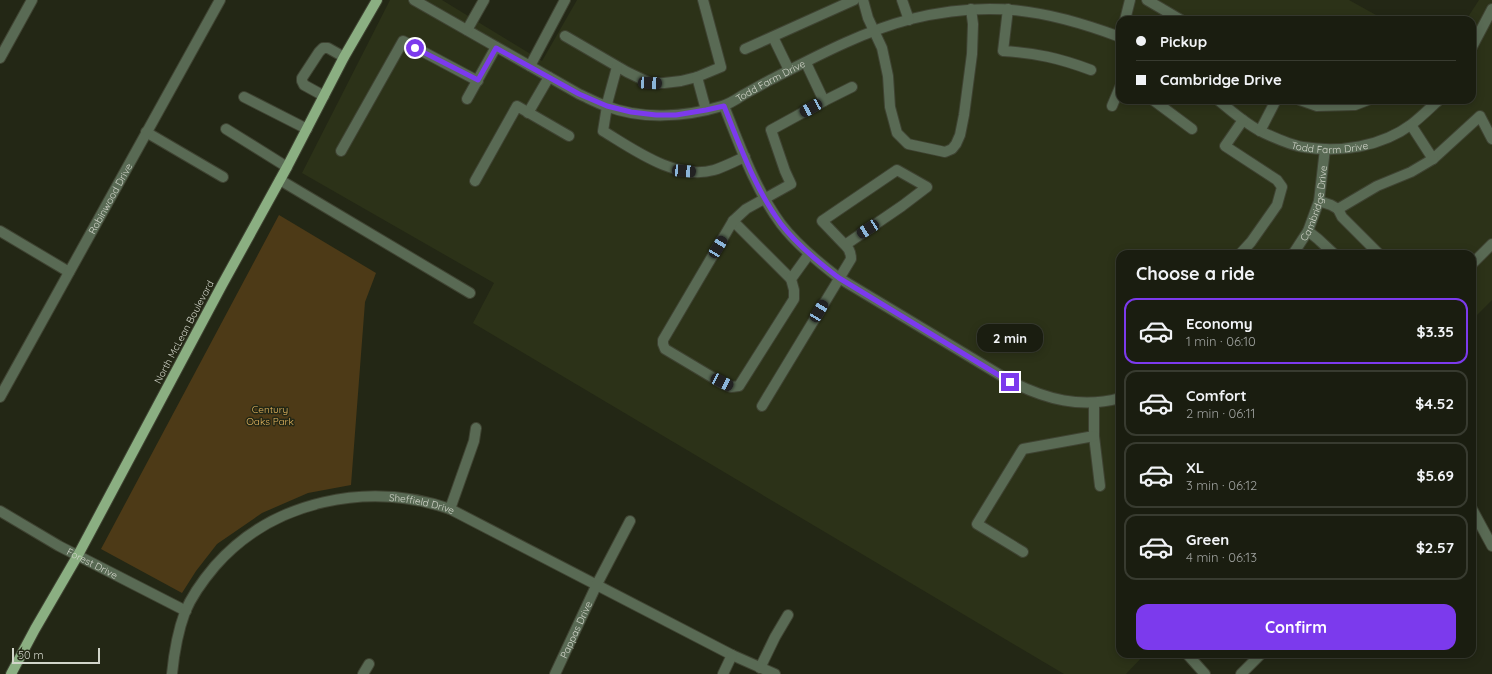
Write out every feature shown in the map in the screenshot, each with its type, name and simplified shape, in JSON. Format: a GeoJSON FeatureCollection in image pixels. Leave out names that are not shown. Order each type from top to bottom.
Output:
{"type":"FeatureCollection","features":[{"type":"Feature","properties":{"kind":"main road","name":"North McLean Boulevard"},"geometry":{"type":"LineString","coordinates":[[11,674],[78,555],[222,285],[280,180],[344,57],[377,0]]}},
{"type":"Feature","properties":{"kind":"street"},"geometry":{"type":"LineString","coordinates":[[0,58],[32,0]]}},
{"type":"Feature","properties":{"kind":"street","name":"Robinwood Drive"},"geometry":{"type":"LineString","coordinates":[[0,397],[220,0]]}},
{"type":"Feature","properties":{"kind":"street","name":"Todd Farm Drive"},"geometry":{"type":"LineString","coordinates":[[414,0],[579,94],[607,106],[631,112],[656,115],[676,115],[724,106],[750,90],[856,38],[909,20],[939,13],[971,9],[1008,9],[1028,11],[1062,17],[1116,35]]}},
{"type":"Feature","properties":{"kind":"street"},"geometry":{"type":"LineString","coordinates":[[467,30],[484,0]]}},
{"type":"Feature","properties":{"kind":"street"},"geometry":{"type":"LineString","coordinates":[[530,66],[565,0]]}},
{"type":"Feature","properties":{"kind":"street"},"geometry":{"type":"LineString","coordinates":[[565,36],[617,67],[650,83],[681,81],[697,77],[721,67],[703,0]]}},
{"type":"Feature","properties":{"kind":"street"},"geometry":{"type":"LineString","coordinates":[[745,49],[854,0]]}},
{"type":"Feature","properties":{"kind":"street"},"geometry":{"type":"LineString","coordinates":[[863,0],[868,18],[882,48],[888,76],[890,107],[897,133],[908,144],[945,152],[952,149],[960,135],[972,54],[973,24],[971,9]]}},
{"type":"Feature","properties":{"kind":"street"},"geometry":{"type":"LineString","coordinates":[[902,0],[909,20]]}},
{"type":"Feature","properties":{"kind":"street"},"geometry":{"type":"LineString","coordinates":[[1125,16],[1130,0]]}},
{"type":"Feature","properties":{"kind":"street"},"geometry":{"type":"LineString","coordinates":[[1147,0],[1174,16]]}},
{"type":"Feature","properties":{"kind":"street"},"geometry":{"type":"LineString","coordinates":[[1008,9],[1003,50],[1030,53],[1064,60],[1091,70]]}},
{"type":"Feature","properties":{"kind":"street"},"geometry":{"type":"LineString","coordinates":[[1476,40],[1492,10]]}},
{"type":"Feature","properties":{"kind":"street"},"geometry":{"type":"LineString","coordinates":[[773,37],[789,70]]}},
{"type":"Feature","properties":{"kind":"street"},"geometry":{"type":"LineString","coordinates":[[341,151],[403,41],[478,80]]}},
{"type":"Feature","properties":{"kind":"street"},"geometry":{"type":"LineString","coordinates":[[324,96],[304,85],[302,78],[318,52],[323,48],[328,48],[344,57]]}},
{"type":"Feature","properties":{"kind":"street"},"geometry":{"type":"LineString","coordinates":[[467,99],[496,48]]}},
{"type":"Feature","properties":{"kind":"street"},"geometry":{"type":"LineString","coordinates":[[806,63],[824,101]]}},
{"type":"Feature","properties":{"kind":"street"},"geometry":{"type":"LineString","coordinates":[[617,67],[607,106],[603,131],[643,155],[664,165],[684,171],[700,172],[714,170],[745,157]]}},
{"type":"Feature","properties":{"kind":"street"},"geometry":{"type":"LineString","coordinates":[[528,112],[549,77]]}},
{"type":"Feature","properties":{"kind":"street"},"geometry":{"type":"LineString","coordinates":[[697,77],[706,110]]}},
{"type":"Feature","properties":{"kind":"street"},"geometry":{"type":"LineString","coordinates":[[733,221],[791,279],[794,290],[794,299],[739,386],[731,387],[665,349],[663,340],[733,221],[746,209],[791,184],[771,130],[852,87]]}},
{"type":"Feature","properties":{"kind":"street"},"geometry":{"type":"LineString","coordinates":[[1112,106],[1116,96]]}},
{"type":"Feature","properties":{"kind":"street"},"geometry":{"type":"LineString","coordinates":[[244,97],[307,129]]}},
{"type":"Feature","properties":{"kind":"street"},"geometry":{"type":"LineString","coordinates":[[1158,104],[1192,129]]}},
{"type":"Feature","properties":{"kind":"street","name":"Todd Farm Drive"},"geometry":{"type":"LineString","coordinates":[[1223,104],[1243,120],[1260,130],[1302,147],[1325,149],[1347,149],[1370,144],[1393,136],[1411,125],[1435,104]]}},
{"type":"Feature","properties":{"kind":"street"},"geometry":{"type":"LineString","coordinates":[[1260,130],[1274,104]]}},
{"type":"Feature","properties":{"kind":"street"},"geometry":{"type":"LineString","coordinates":[[1311,104],[1317,106],[1358,104]]}},
{"type":"Feature","properties":{"kind":"street"},"geometry":{"type":"LineString","coordinates":[[475,181],[516,106],[569,136]]}},
{"type":"Feature","properties":{"kind":"street"},"geometry":{"type":"LineString","coordinates":[[724,106],[745,157],[765,199],[781,224],[809,254],[839,278],[1010,382],[1028,391],[1072,402],[1094,402],[1116,399]]}},
{"type":"Feature","properties":{"kind":"street"},"geometry":{"type":"LineString","coordinates":[[1338,209],[1377,186],[1411,172],[1433,158],[1480,116],[1492,139]]}},
{"type":"Feature","properties":{"kind":"street"},"geometry":{"type":"LineString","coordinates":[[1243,120],[1225,146],[1277,180],[1282,187],[1277,205],[1244,250]]}},
{"type":"Feature","properties":{"kind":"street"},"geometry":{"type":"LineString","coordinates":[[1411,125],[1433,158]]}},
{"type":"Feature","properties":{"kind":"street"},"geometry":{"type":"LineString","coordinates":[[226,129],[287,166]]}},
{"type":"Feature","properties":{"kind":"street"},"geometry":{"type":"LineString","coordinates":[[146,132],[223,177]]}},
{"type":"Feature","properties":{"kind":"street","name":"Cambridge Drive"},"geometry":{"type":"LineString","coordinates":[[1296,250],[1308,231],[1319,201],[1325,149]]}},
{"type":"Feature","properties":{"kind":"street"},"geometry":{"type":"LineString","coordinates":[[762,406],[851,259],[851,253],[845,244],[822,221],[897,170],[927,187],[902,206],[845,244]]}},
{"type":"Feature","properties":{"kind":"street"},"geometry":{"type":"LineString","coordinates":[[280,180],[470,293]]}},
{"type":"Feature","properties":{"kind":"street"},"geometry":{"type":"LineString","coordinates":[[1319,201],[1338,209],[1342,218],[1375,250]]}},
{"type":"Feature","properties":{"kind":"street"},"geometry":{"type":"LineString","coordinates":[[0,231],[69,272]]}},
{"type":"Feature","properties":{"kind":"street"},"geometry":{"type":"LineString","coordinates":[[1308,231],[1330,250]]}},
{"type":"Feature","properties":{"kind":"street"},"geometry":{"type":"LineString","coordinates":[[1476,260],[1492,244]]}},
{"type":"Feature","properties":{"kind":"street"},"geometry":{"type":"LineString","coordinates":[[791,279],[809,254]]}},
{"type":"Feature","properties":{"kind":"street"},"geometry":{"type":"LineString","coordinates":[[1094,402],[1094,436],[1100,486]]}},
{"type":"Feature","properties":{"kind":"street"},"geometry":{"type":"LineString","coordinates":[[450,509],[472,446],[476,428]]}},
{"type":"Feature","properties":{"kind":"street"},"geometry":{"type":"LineString","coordinates":[[1023,552],[977,524],[1023,449],[1094,436]]}},
{"type":"Feature","properties":{"kind":"street","name":"Sheffield Drive"},"geometry":{"type":"LineString","coordinates":[[172,674],[175,648],[186,611],[202,583],[232,548],[258,529],[283,516],[324,502],[366,496],[387,496],[412,499],[450,509],[732,655],[775,674]]}},
{"type":"Feature","properties":{"kind":"street","name":"Forest Drive"},"geometry":{"type":"LineString","coordinates":[[0,511],[44,538],[186,611]]}},
{"type":"Feature","properties":{"kind":"street"},"geometry":{"type":"LineString","coordinates":[[1476,516],[1492,546]]}},
{"type":"Feature","properties":{"kind":"street","name":"Pappas Drive"},"geometry":{"type":"LineString","coordinates":[[554,674],[597,584],[630,521]]}},
{"type":"Feature","properties":{"kind":"street"},"geometry":{"type":"LineString","coordinates":[[760,668],[775,636],[788,615]]}},
{"type":"Feature","properties":{"kind":"street"},"geometry":{"type":"LineString","coordinates":[[723,674],[732,655]]}},
{"type":"Feature","properties":{"kind":"street"},"geometry":{"type":"LineString","coordinates":[[1191,658],[1205,674]]}},
{"type":"Feature","properties":{"kind":"street"},"geometry":{"type":"LineString","coordinates":[[1241,674],[1257,658]]}},
{"type":"Feature","properties":{"kind":"street"},"geometry":{"type":"LineString","coordinates":[[364,674],[369,664]]}},
{"type":"Feature","properties":{"kind":"shaded area"},"geometry":{"type":"Polygon","coordinates":[[[390,0],[442,0],[542,61],[577,0],[1349,0],[1378,16],[1116,16],[1116,104],[1476,104],[1476,16],[1469,16],[1479,0],[1492,0],[1492,300],[1476,316],[1476,250],[1116,250],[1116,658],[1141,658],[1126,674],[1064,674],[473,323],[494,283],[302,173],[390,0]]]}},
{"type":"Feature","properties":{"kind":"green space","name":"Century Oaks Park"},"geometry":{"type":"Polygon","coordinates":[[[279,215],[376,273],[365,302],[351,485],[308,493],[262,513],[217,544],[196,571],[182,593],[101,549],[279,215]]]}},
{"type":"Feature","properties":{"kind":"route"},"geometry":{"type":"LineString","coordinates":[[415,48],[478,80],[496,48],[579,94],[607,106],[631,112],[656,115],[676,115],[724,106],[754,178],[765,199],[781,224],[798,243],[817,261],[839,278],[1010,382]]}}]}
